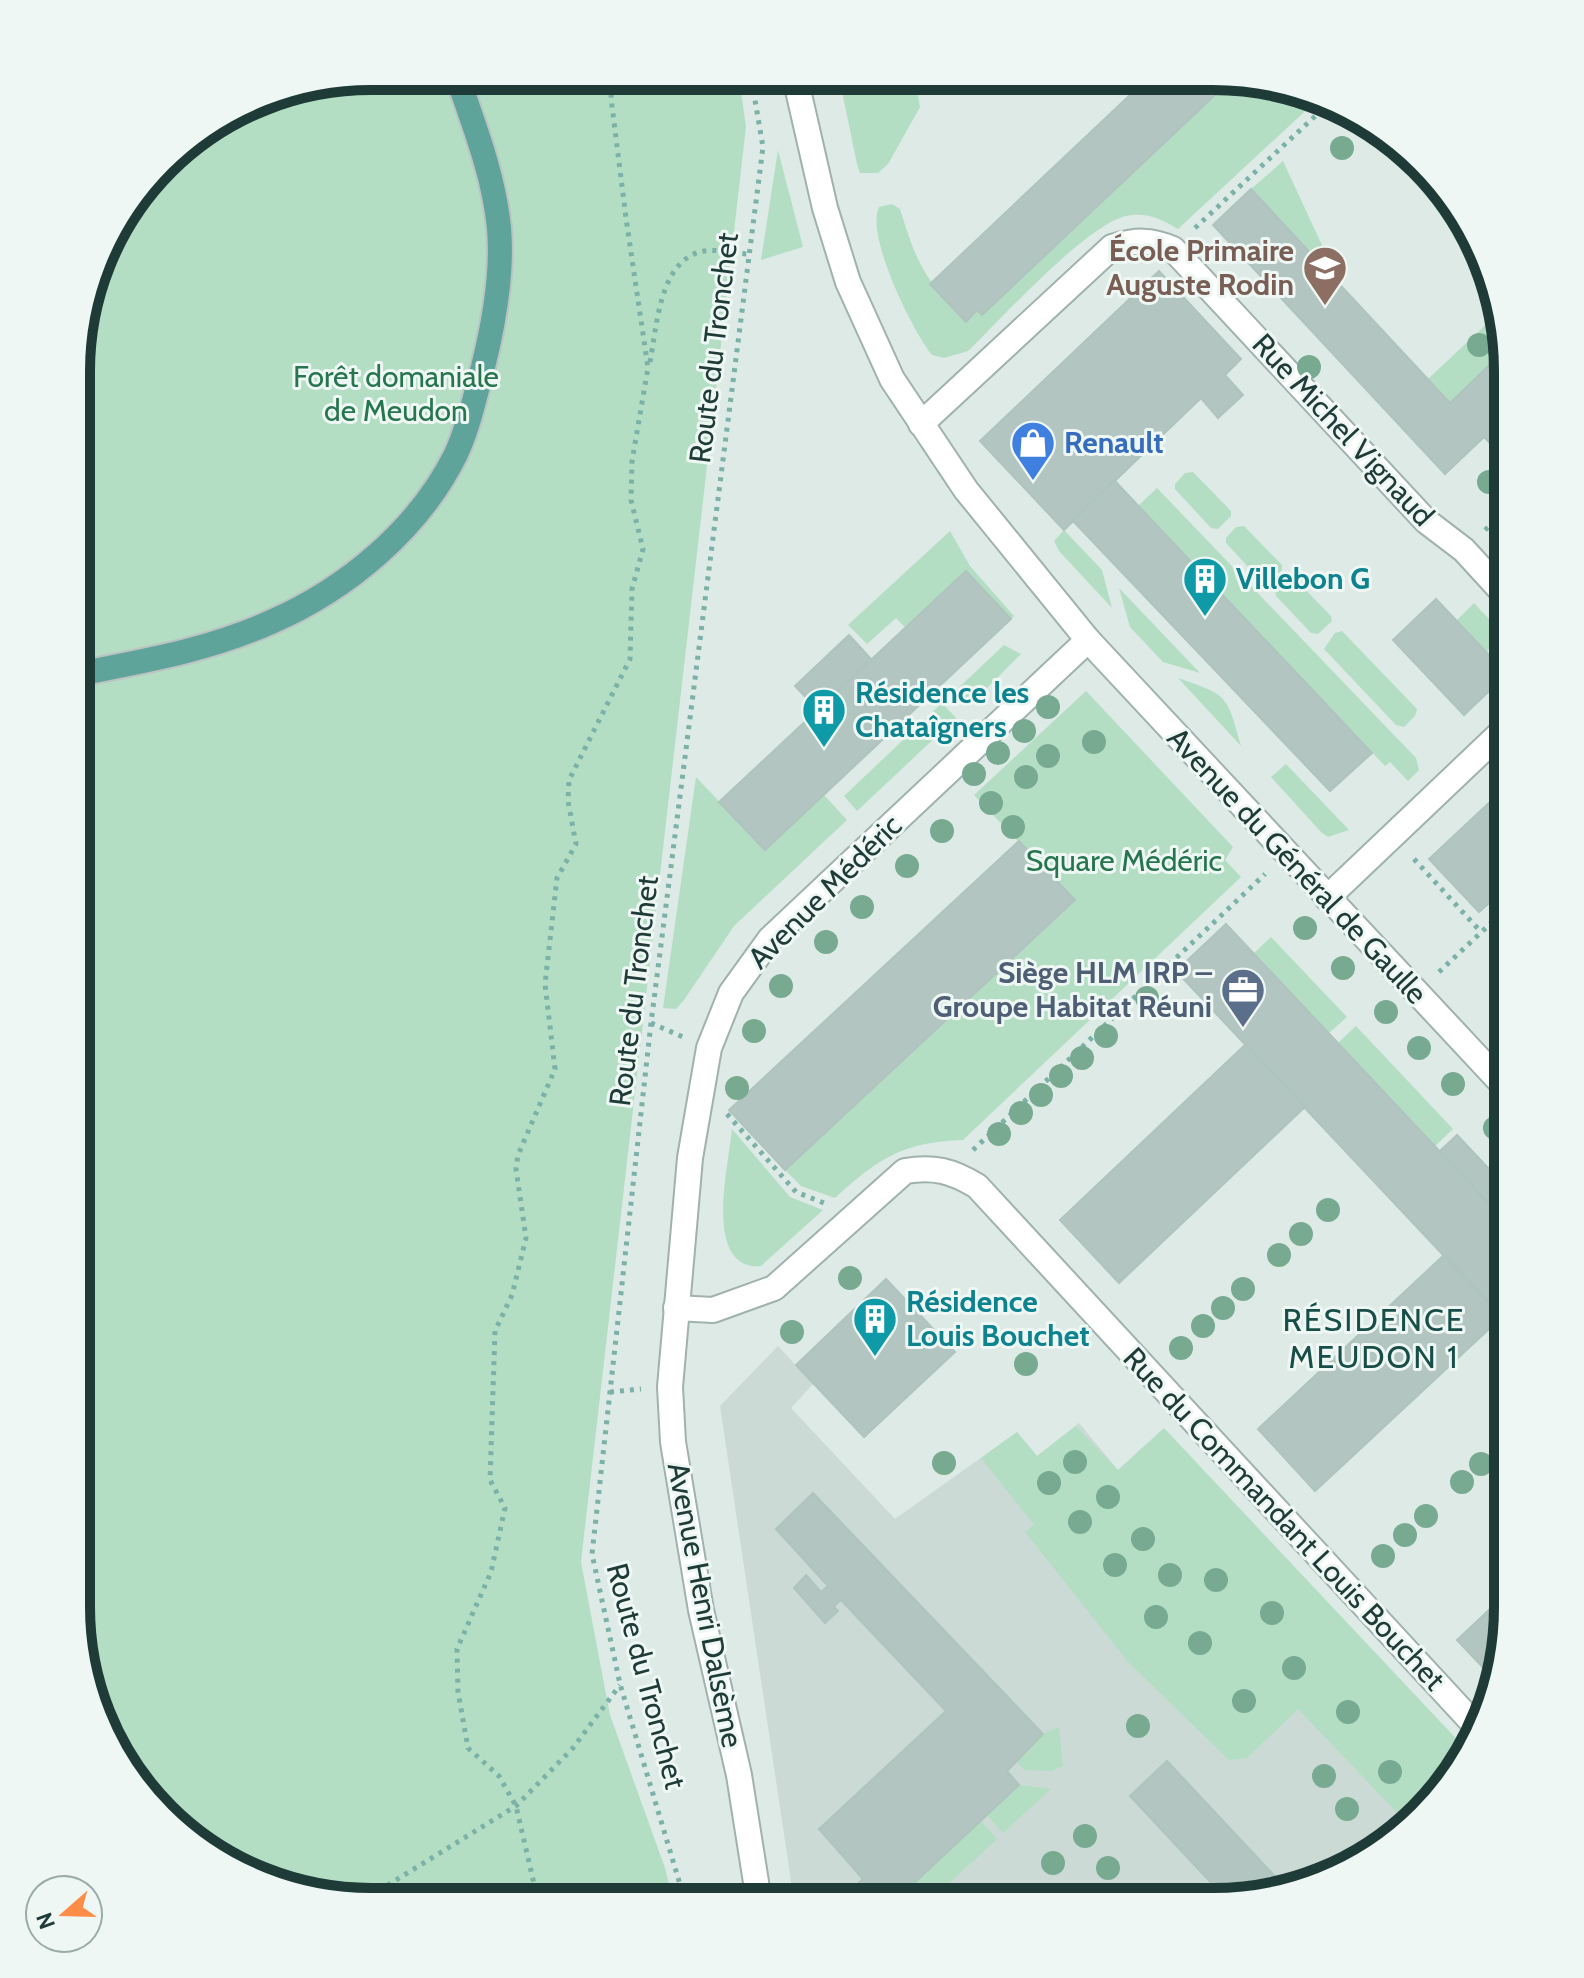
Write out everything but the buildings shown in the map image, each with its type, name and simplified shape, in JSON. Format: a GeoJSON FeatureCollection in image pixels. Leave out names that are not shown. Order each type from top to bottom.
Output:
{"type":"FeatureCollection","features":[{"type":"Feature","properties":{"kind":"main road"},"geometry":{"type":"LineString","coordinates":[[90,671],[212,645],[297,609],[369,561],[420,509],[440,480],[456,453],[470,417],[491,333],[498,279],[499,229],[490,182],[462,91]]}},
{"type":"Feature","properties":{"kind":"street","name":"Avenue du Général de Gaulle"},"geometry":{"type":"LineString","coordinates":[[798,90],[825,208],[848,282],[892,379],[966,490],[1088,640],[1493,1075]]}},
{"type":"Feature","properties":{"kind":"street"},"geometry":{"type":"LineString","coordinates":[[921,424],[1112,247],[1136,240],[1155,241],[1173,249]]}},
{"type":"Feature","properties":{"kind":"street","name":"Rue Michel Vignaud"},"geometry":{"type":"LineString","coordinates":[[1173,249],[1426,521],[1464,550],[1494,583]]}},
{"type":"Feature","properties":{"kind":"street","name":"Avenue Médéric"},"geometry":{"type":"LineString","coordinates":[[676,1308],[690,1158],[700,1097],[709,1048],[731,993],[770,939],[1088,640]]}},
{"type":"Feature","properties":{"kind":"street"},"geometry":{"type":"LineString","coordinates":[[1327,898],[1494,740]]}},
{"type":"Feature","properties":{"kind":"street","name":"Rue du Commandant Louis Bouchet"},"geometry":{"type":"LineString","coordinates":[[676,1308],[713,1310],[774,1288],[905,1171],[923,1167],[957,1174],[977,1186],[1470,1720]]}},
{"type":"Feature","properties":{"kind":"street","name":"Avenue Henri Dalsème"},"geometry":{"type":"LineString","coordinates":[[676,1308],[670,1387],[673,1442],[701,1610],[739,1775],[757,1888]]}},
{"type":"Feature","properties":{"kind":"path"},"geometry":{"type":"LineString","coordinates":[[611,91],[648,368]]}},
{"type":"Feature","properties":{"kind":"path","name":"Route du Tronchet"},"geometry":{"type":"LineString","coordinates":[[681,1888],[620,1684],[592,1554],[653,1008],[763,147],[753,91]]}},
{"type":"Feature","properties":{"kind":"path"},"geometry":{"type":"LineString","coordinates":[[1173,249],[1321,111]]}},
{"type":"Feature","properties":{"kind":"path"},"geometry":{"type":"LineString","coordinates":[[535,1888],[516,1806],[499,1776],[468,1748],[458,1692],[457,1649],[491,1572],[505,1508],[490,1480],[495,1331],[512,1295],[526,1238],[516,1169],[518,1155],[555,1069],[545,984],[557,878],[576,844],[568,801],[569,780],[630,659],[632,589],[643,549],[631,500],[632,461],[666,285],[681,261],[703,251],[747,254]]}},
{"type":"Feature","properties":{"kind":"path"},"geometry":{"type":"LineString","coordinates":[[1393,835],[1481,932]]}},
{"type":"Feature","properties":{"kind":"path"},"geometry":{"type":"LineString","coordinates":[[957,1174],[979,1140],[1285,854]]}},
{"type":"Feature","properties":{"kind":"path"},"geometry":{"type":"LineString","coordinates":[[1416,993],[1494,920]]}},
{"type":"Feature","properties":{"kind":"path"},"geometry":{"type":"LineString","coordinates":[[700,1097],[718,1104],[796,1192],[854,1214]]}},
{"type":"Feature","properties":{"kind":"path"},"geometry":{"type":"LineString","coordinates":[[384,1888],[516,1806],[573,1748],[620,1684]]}},
{"type":"Feature","properties":{"kind":"shaded area"},"geometry":{"type":"Polygon","coordinates":[[[778,1346],[813,1384],[791,1408],[895,1519],[1017,1432],[1037,1456],[1079,1423],[1118,1470],[1149,1442],[1447,1763],[1412,1806],[1369,1841],[1321,1867],[1268,1883],[1232,1887],[792,1888],[720,1406],[778,1346]]]}},
{"type":"Feature","properties":{"kind":"green space"},"geometry":{"type":"Polygon","coordinates":[[[842,90],[917,90],[920,107],[888,164],[878,173],[860,173],[842,90]]]}},
{"type":"Feature","properties":{"kind":"green space"},"geometry":{"type":"Polygon","coordinates":[[[1220,90],[1268,95],[1309,107],[1178,229],[1159,219],[1140,215],[1126,216],[1109,223],[1067,254],[968,351],[944,358],[932,355],[893,283],[879,239],[876,220],[879,207],[892,204],[900,209],[924,270],[940,294],[966,322],[977,310],[982,314],[1220,90]]]}},
{"type":"Feature","properties":{"kind":"green space","name":"Forêt domaniale de Meudon"},"geometry":{"type":"Polygon","coordinates":[[[352,91],[741,91],[746,127],[581,1562],[610,1715],[670,1888],[371,1888],[316,1883],[263,1867],[200,1830],[172,1806],[148,1778],[111,1715],[95,1662],[90,1607],[92,334],[111,263],[137,215],[172,172],[230,128],[263,111],[316,95],[352,91]]]}},
{"type":"Feature","properties":{"kind":"green space"},"geometry":{"type":"Polygon","coordinates":[[[778,150],[803,247],[761,260],[778,150]]]}},
{"type":"Feature","properties":{"kind":"green space"},"geometry":{"type":"Polygon","coordinates":[[[1283,161],[1327,256],[1319,262],[1251,189],[1283,161]]]}},
{"type":"Feature","properties":{"kind":"green space"},"geometry":{"type":"Polygon","coordinates":[[[1490,321],[1493,361],[1450,402],[1428,379],[1490,321]]]}},
{"type":"Feature","properties":{"kind":"green space"},"geometry":{"type":"Polygon","coordinates":[[[1193,472],[1231,511],[1231,516],[1218,529],[1211,528],[1175,489],[1175,484],[1185,473],[1193,472]]]}},
{"type":"Feature","properties":{"kind":"green space"},"geometry":{"type":"Polygon","coordinates":[[[1157,488],[1416,758],[1419,770],[1408,781],[1390,762],[1385,766],[1138,506],[1157,488]]]}},
{"type":"Feature","properties":{"kind":"green space"},"geometry":{"type":"Polygon","coordinates":[[[1244,526],[1282,565],[1282,570],[1269,583],[1262,582],[1226,543],[1226,538],[1236,527],[1244,526]]]}},
{"type":"Feature","properties":{"kind":"green space"},"geometry":{"type":"Polygon","coordinates":[[[1064,530],[1102,570],[1112,608],[1059,551],[1054,541],[1064,530]]]}},
{"type":"Feature","properties":{"kind":"green space"},"geometry":{"type":"Polygon","coordinates":[[[950,531],[970,566],[1014,616],[1011,619],[966,571],[905,627],[896,618],[867,644],[848,625],[950,531]]]}},
{"type":"Feature","properties":{"kind":"green space"},"geometry":{"type":"Polygon","coordinates":[[[1293,577],[1331,616],[1332,621],[1318,634],[1311,633],[1276,596],[1275,589],[1285,579],[1293,577]]]}},
{"type":"Feature","properties":{"kind":"green space"},"geometry":{"type":"Polygon","coordinates":[[[1119,588],[1200,673],[1163,662],[1130,627],[1119,588]]]}},
{"type":"Feature","properties":{"kind":"green space"},"geometry":{"type":"Polygon","coordinates":[[[1474,603],[1494,624],[1494,645],[1486,652],[1456,621],[1474,603]]]}},
{"type":"Feature","properties":{"kind":"green space"},"geometry":{"type":"Polygon","coordinates":[[[1342,631],[1417,709],[1415,716],[1404,727],[1396,725],[1324,649],[1335,633],[1342,631]]]}},
{"type":"Feature","properties":{"kind":"green space"},"geometry":{"type":"Polygon","coordinates":[[[1004,645],[1021,654],[968,707],[955,691],[1004,645]]]}},
{"type":"Feature","properties":{"kind":"green space"},"geometry":{"type":"Polygon","coordinates":[[[1178,678],[1223,699],[1241,746],[1178,678]]]}},
{"type":"Feature","properties":{"kind":"green space","name":"Square Médéric"},"geometry":{"type":"Polygon","coordinates":[[[1086,691],[1233,847],[1225,860],[1241,877],[963,1140],[924,1144],[893,1155],[865,1172],[835,1198],[801,1186],[785,1170],[1075,901],[974,795],[1086,691]]]}},
{"type":"Feature","properties":{"kind":"green space"},"geometry":{"type":"Polygon","coordinates":[[[942,703],[956,718],[857,811],[844,796],[942,703]]]}},
{"type":"Feature","properties":{"kind":"green space"},"geometry":{"type":"Polygon","coordinates":[[[1286,764],[1349,830],[1328,837],[1321,832],[1271,777],[1286,764]]]}},
{"type":"Feature","properties":{"kind":"green space"},"geometry":{"type":"Polygon","coordinates":[[[696,777],[765,850],[824,795],[847,820],[734,926],[676,1009],[663,1008],[696,777]]]}},
{"type":"Feature","properties":{"kind":"green space"},"geometry":{"type":"Polygon","coordinates":[[[1271,937],[1347,1017],[1329,1033],[1254,953],[1271,937]]]}},
{"type":"Feature","properties":{"kind":"green space"},"geometry":{"type":"Polygon","coordinates":[[[1356,1026],[1453,1129],[1435,1146],[1338,1043],[1356,1026]]]}},
{"type":"Feature","properties":{"kind":"green space"},"geometry":{"type":"Polygon","coordinates":[[[732,1129],[790,1197],[823,1210],[761,1266],[743,1263],[731,1252],[725,1234],[724,1189],[732,1129]]]}},
{"type":"Feature","properties":{"kind":"green space"},"geometry":{"type":"Polygon","coordinates":[[[1076,1426],[1118,1470],[1164,1428],[1459,1742],[1436,1778],[1412,1806],[1400,1816],[1298,1709],[1247,1758],[1229,1760],[1128,1662],[1025,1532],[1034,1525],[981,1458],[1017,1432],[1037,1456],[1076,1426]]]}},
{"type":"Feature","properties":{"kind":"green space"},"geometry":{"type":"Polygon","coordinates":[[[1059,1727],[1063,1766],[1052,1771],[1024,1770],[1016,1762],[1043,1734],[1059,1727]]]}},
{"type":"Feature","properties":{"kind":"green space"},"geometry":{"type":"Polygon","coordinates":[[[1019,1785],[1051,1789],[1003,1833],[987,1815],[1019,1785]]]}},
{"type":"Feature","properties":{"kind":"green space"},"geometry":{"type":"Polygon","coordinates":[[[981,1821],[997,1839],[945,1887],[910,1887],[981,1821]]]}},
{"type":"Feature","properties":{"kind":"place","name":"École Primaire Auguste Rodin"},"geometry":{"type":"Point","coordinates":[1325,307]}},
{"type":"Feature","properties":{"kind":"place","name":"Renault"},"geometry":{"type":"Point","coordinates":[1033,482]}},
{"type":"Feature","properties":{"kind":"place","name":"Villebon G"},"geometry":{"type":"Point","coordinates":[1205,618]}},
{"type":"Feature","properties":{"kind":"place","name":"Résidence les Chataîgners"},"geometry":{"type":"Point","coordinates":[824,749]}},
{"type":"Feature","properties":{"kind":"place","name":"Siège HLM IRP – Groupe Habitat Réuni"},"geometry":{"type":"Point","coordinates":[1243,1029]}},
{"type":"Feature","properties":{"kind":"place","name":"Résidence Louis Bouchet"},"geometry":{"type":"Point","coordinates":[875,1358]}},
{"type":"Feature","properties":{"kind":"district","name":"RÉSIDENCE MEUDON 1"},"geometry":{"type":"Point","coordinates":[1374,1338]}}]}
